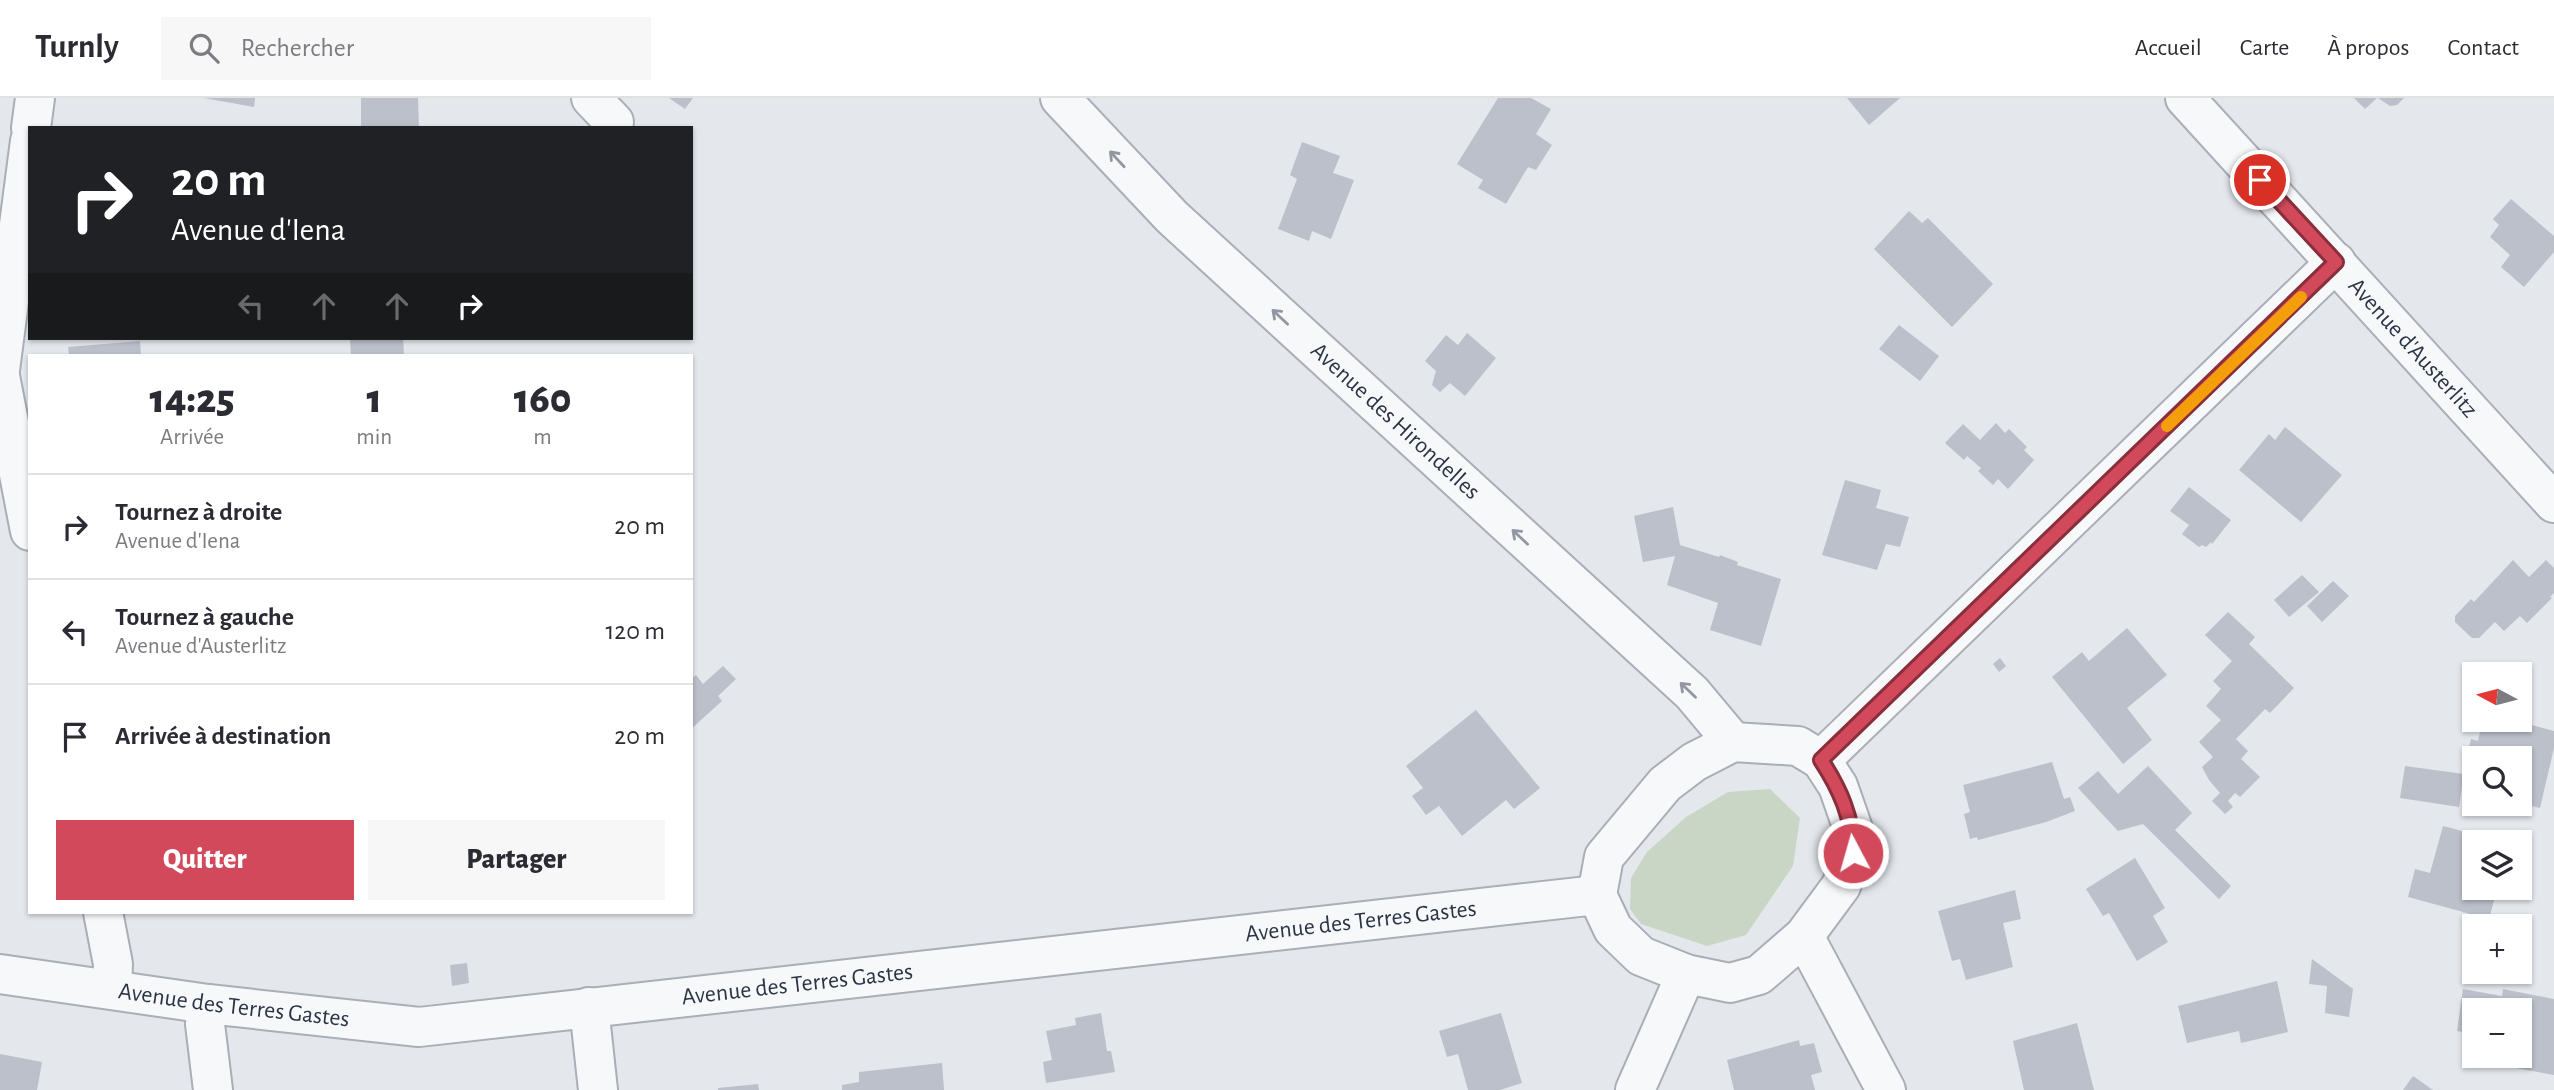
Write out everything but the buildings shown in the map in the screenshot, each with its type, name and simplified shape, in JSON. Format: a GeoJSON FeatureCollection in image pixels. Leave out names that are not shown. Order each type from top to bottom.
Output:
{"type":"FeatureCollection","features":[{"type":"Feature","properties":{"kind":"street"},"geometry":{"type":"LineString","coordinates":[[32,126],[35,98]]}},
{"type":"Feature","properties":{"kind":"street","name":"Avenue des Hirondelles"},"geometry":{"type":"LineString","coordinates":[[1060,98],[1172,217],[1692,693],[1733,742]]}},
{"type":"Feature","properties":{"kind":"street","name":"Avenue d'Austerlitz"},"geometry":{"type":"LineString","coordinates":[[2185,98],[2554,503]]}},
{"type":"Feature","properties":{"kind":"street"},"geometry":{"type":"LineString","coordinates":[[0,370],[28,156]]}},
{"type":"Feature","properties":{"kind":"street"},"geometry":{"type":"LineString","coordinates":[[1821,760],[2336,262]]}},
{"type":"Feature","properties":{"kind":"street"},"geometry":{"type":"LineString","coordinates":[[0,376],[28,521]]}},
{"type":"Feature","properties":{"kind":"street"},"geometry":{"type":"LineString","coordinates":[[1733,742],[1798,746],[1821,760],[1838,786],[1853,829],[1853,853],[1841,886],[1804,936],[1759,975],[1730,983],[1686,974],[1641,956],[1613,929],[1597,895],[1604,858],[1665,784],[1694,762],[1733,742]]}},
{"type":"Feature","properties":{"kind":"street","name":"Avenue des Terres Gastes"},"geometry":{"type":"LineString","coordinates":[[0,974],[208,1004],[419,1027],[1597,895]]}},
{"type":"Feature","properties":{"kind":"street"},"geometry":{"type":"LineString","coordinates":[[103,914],[113,964],[112,989]]}},
{"type":"Feature","properties":{"kind":"street"},"geometry":{"type":"LineString","coordinates":[[1804,936],[1886,1090]]}},
{"type":"Feature","properties":{"kind":"street"},"geometry":{"type":"LineString","coordinates":[[1635,1090],[1686,974]]}},
{"type":"Feature","properties":{"kind":"street"},"geometry":{"type":"LineString","coordinates":[[208,1004],[205,1024],[212,1090]]}},
{"type":"Feature","properties":{"kind":"street"},"geometry":{"type":"LineString","coordinates":[[589,1007],[598,1090]]}},
{"type":"Feature","properties":{"kind":"green space"},"geometry":{"type":"Polygon","coordinates":[[[1770,789],[1800,818],[1793,866],[1746,935],[1707,946],[1641,924],[1630,909],[1631,878],[1647,852],[1686,817],[1728,792],[1770,789]]]}},
{"type":"Feature","properties":{"kind":"slow traffic"},"geometry":{"type":"LineString","coordinates":[[2167,426],[2301,297]]}},
{"type":"Feature","properties":{"kind":"route"},"geometry":{"type":"LineString","coordinates":[[1853,853],[1853,829],[1838,786],[1821,760],[2336,262],[2260,180]]}}]}
